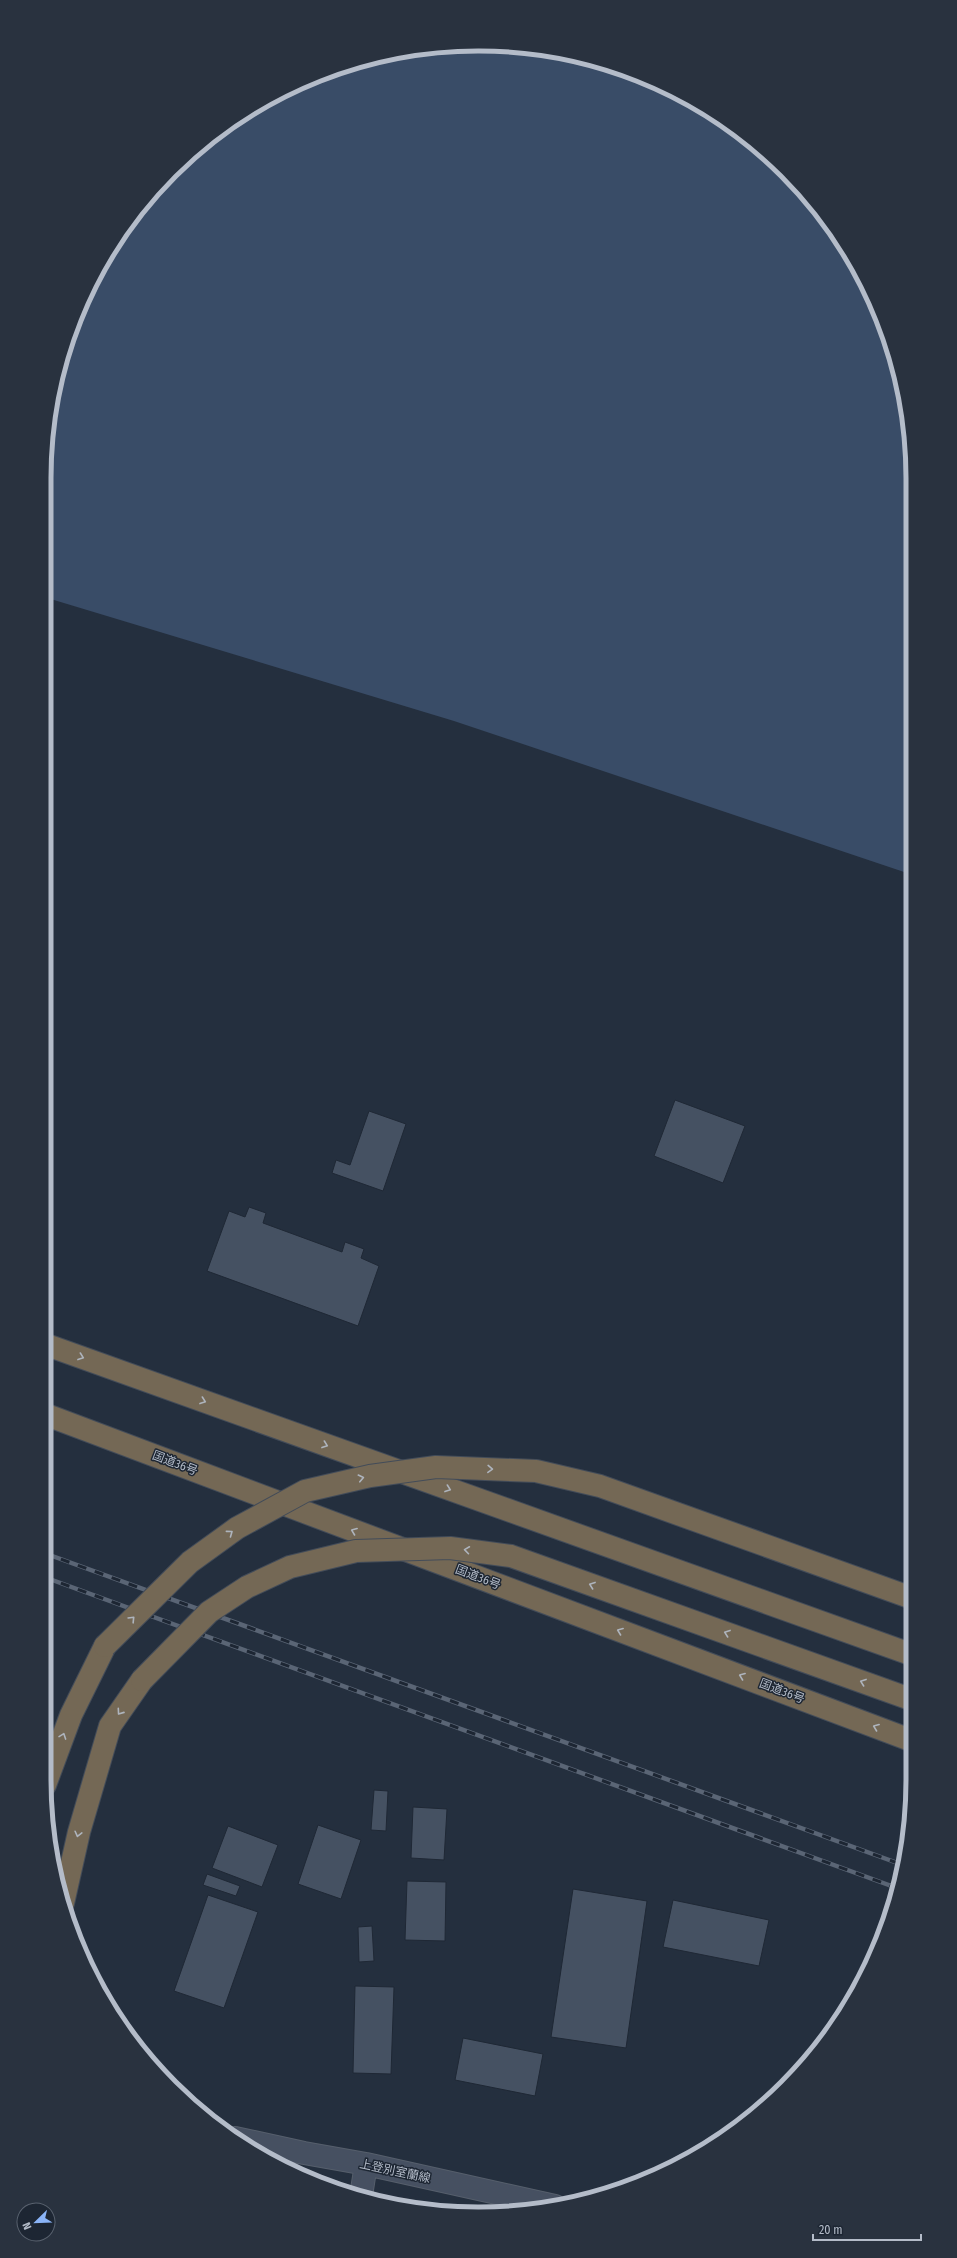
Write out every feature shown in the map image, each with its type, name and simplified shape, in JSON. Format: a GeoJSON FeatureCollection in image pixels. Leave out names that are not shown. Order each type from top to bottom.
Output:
{"type":"FeatureCollection","features":[{"type":"Feature","properties":{"kind":"highway"},"geometry":{"type":"LineString","coordinates":[[51,1347],[906,1652]]}},
{"type":"Feature","properties":{"kind":"highway","name":"国道36号"},"geometry":{"type":"LineString","coordinates":[[51,1417],[906,1738]]}},
{"type":"Feature","properties":{"kind":"highway"},"geometry":{"type":"LineString","coordinates":[[51,1768],[70,1715],[105,1646],[190,1562],[237,1528],[305,1491],[370,1476],[436,1468],[536,1471],[600,1486],[906,1596]]}},
{"type":"Feature","properties":{"kind":"highway"},"geometry":{"type":"LineString","coordinates":[[66,1890],[79,1832],[110,1726],[142,1680],[210,1612],[247,1587],[290,1567],[356,1551],[450,1548],[511,1556],[906,1697]]}},
{"type":"Feature","properties":{"kind":"main road","name":"上登別室蘭線"},"geometry":{"type":"LineString","coordinates":[[252,2142],[366,2164],[539,2202]]}},
{"type":"Feature","properties":{"kind":"main road"},"geometry":{"type":"LineString","coordinates":[[362,2190],[366,2164]]}},
{"type":"Feature","properties":{"kind":"water"},"geometry":{"type":"Polygon","coordinates":[[[478,51],[506,52],[562,59],[616,74],[668,95],[716,123],[739,139],[760,157],[781,176],[800,197],[818,218],[834,241],[862,289],[883,341],[891,368],[898,395],[905,451],[906,873],[454,721],[51,599],[52,451],[59,395],[66,368],[74,341],[95,289],[108,265],[139,218],[176,176],[197,157],[218,139],[265,108],[289,95],[341,74],[395,59],[423,55],[478,51]]]}},
{"type":"Feature","properties":{"kind":"building"},"geometry":{"type":"Polygon","coordinates":[[[675,1100],[745,1126],[723,1183],[654,1156],[675,1100]]]}},
{"type":"Feature","properties":{"kind":"building"},"geometry":{"type":"Polygon","coordinates":[[[369,1111],[406,1124],[383,1191],[332,1173],[336,1160],[350,1165],[369,1111]]]}},
{"type":"Feature","properties":{"kind":"building"},"geometry":{"type":"Polygon","coordinates":[[[249,1207],[266,1213],[263,1223],[342,1252],[345,1242],[364,1249],[361,1258],[379,1266],[358,1326],[207,1271],[229,1211],[245,1217],[249,1207]]]}},
{"type":"Feature","properties":{"kind":"building"},"geometry":{"type":"Polygon","coordinates":[[[374,1790],[388,1791],[386,1831],[371,1830],[374,1790]]]}},
{"type":"Feature","properties":{"kind":"building"},"geometry":{"type":"Polygon","coordinates":[[[413,1807],[447,1809],[444,1860],[411,1858],[413,1807]]]}},
{"type":"Feature","properties":{"kind":"building"},"geometry":{"type":"Polygon","coordinates":[[[318,1825],[361,1840],[341,1899],[298,1884],[318,1825]]]}},
{"type":"Feature","properties":{"kind":"building"},"geometry":{"type":"Polygon","coordinates":[[[228,1826],[278,1845],[262,1887],[212,1868],[228,1826]]]}},
{"type":"Feature","properties":{"kind":"building"},"geometry":{"type":"Polygon","coordinates":[[[207,1874],[240,1886],[236,1896],[203,1885],[207,1874]]]}},
{"type":"Feature","properties":{"kind":"building"},"geometry":{"type":"Polygon","coordinates":[[[407,1881],[446,1882],[445,1941],[405,1940],[407,1881]]]}},
{"type":"Feature","properties":{"kind":"building"},"geometry":{"type":"Polygon","coordinates":[[[573,1889],[647,1901],[626,2048],[551,2037],[573,1889]]]}},
{"type":"Feature","properties":{"kind":"building"},"geometry":{"type":"Polygon","coordinates":[[[208,1895],[258,1912],[224,2008],[174,1991],[208,1895]]]}},
{"type":"Feature","properties":{"kind":"building"},"geometry":{"type":"Polygon","coordinates":[[[673,1900],[769,1920],[759,1966],[663,1947],[673,1900]]]}},
{"type":"Feature","properties":{"kind":"building"},"geometry":{"type":"Polygon","coordinates":[[[372,1926],[374,1961],[359,1962],[358,1927],[372,1926]]]}},
{"type":"Feature","properties":{"kind":"building"},"geometry":{"type":"Polygon","coordinates":[[[355,1986],[394,1987],[391,2074],[353,2073],[355,1986]]]}},
{"type":"Feature","properties":{"kind":"building"},"geometry":{"type":"Polygon","coordinates":[[[463,2038],[543,2054],[535,2096],[455,2080],[463,2038]]]}},
{"type":"Feature","properties":{"kind":"railway"},"geometry":{"type":"LineString","coordinates":[[51,1556],[898,1863]]}},
{"type":"Feature","properties":{"kind":"railway"},"geometry":{"type":"LineString","coordinates":[[51,1580],[892,1886]]}}]}
